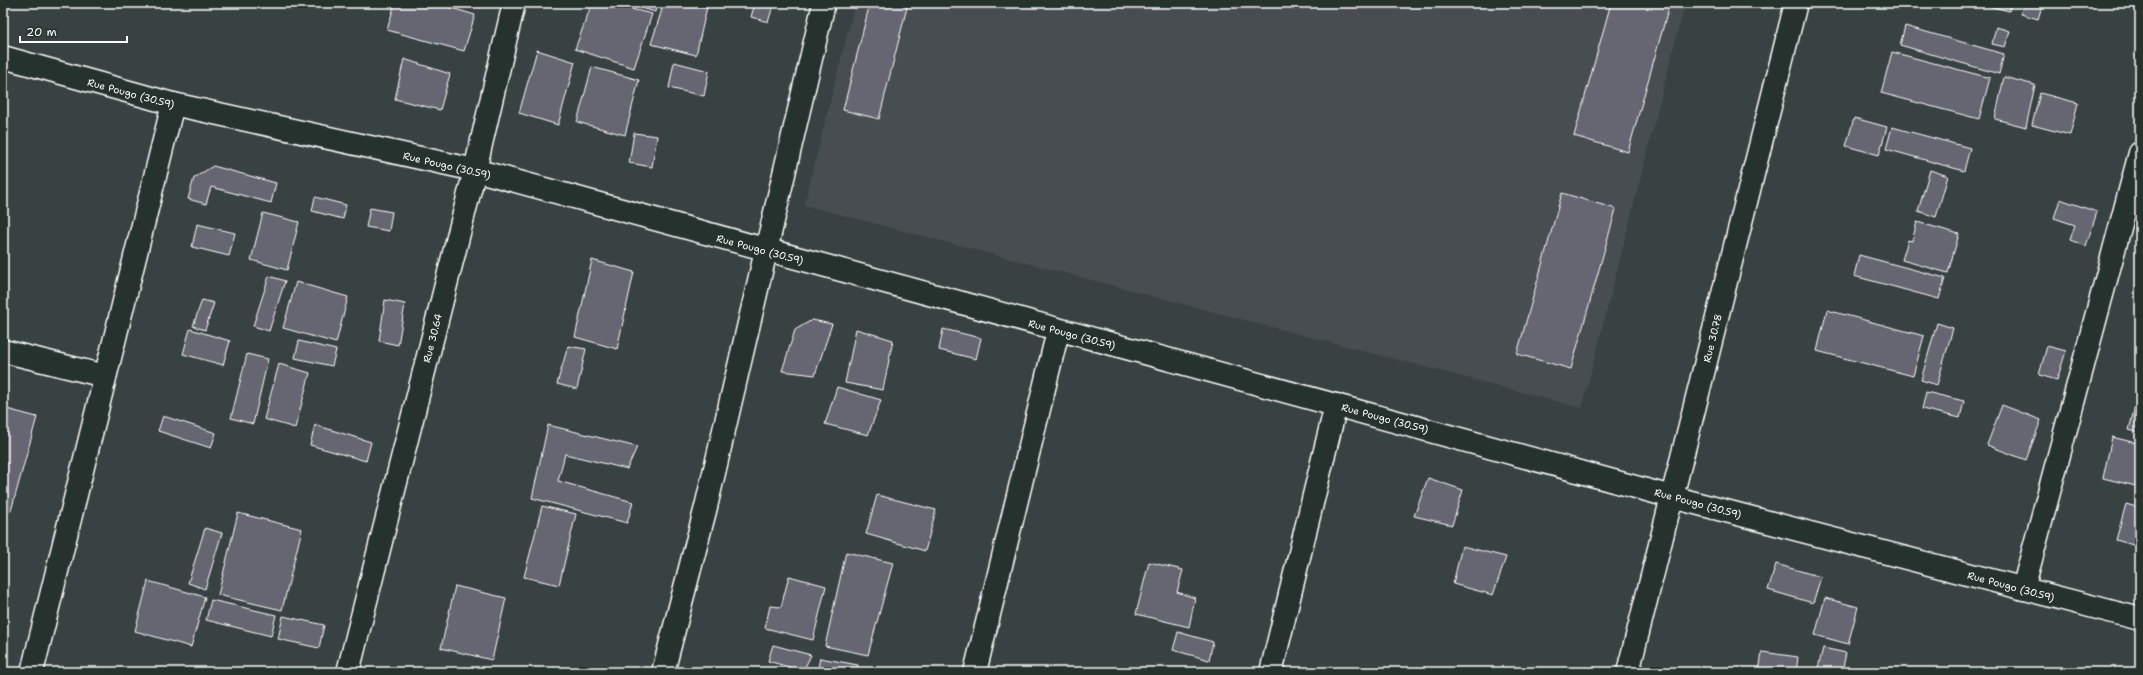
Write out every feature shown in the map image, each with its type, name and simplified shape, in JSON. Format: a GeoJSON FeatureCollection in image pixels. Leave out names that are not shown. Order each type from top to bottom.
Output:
{"type":"FeatureCollection","features":[{"type":"Feature","properties":{"kind":"street","name":"Rue 30.64"},"geometry":{"type":"LineString","coordinates":[[348,672],[475,170],[514,3]]}},
{"type":"Feature","properties":{"kind":"street"},"geometry":{"type":"LineString","coordinates":[[663,672],[706,507],[824,3]]}},
{"type":"Feature","properties":{"kind":"street","name":"Rue 30.78"},"geometry":{"type":"LineString","coordinates":[[1628,672],[1796,3]]}},
{"type":"Feature","properties":{"kind":"street","name":"Rue Pougo (30.59)"},"geometry":{"type":"LineString","coordinates":[[3,57],[173,104],[475,170],[1058,331],[1672,497],[2140,619]]}},
{"type":"Feature","properties":{"kind":"street"},"geometry":{"type":"LineString","coordinates":[[32,672],[173,104]]}},
{"type":"Feature","properties":{"kind":"street"},"geometry":{"type":"LineString","coordinates":[[2024,589],[2140,152]]}},
{"type":"Feature","properties":{"kind":"street"},"geometry":{"type":"LineString","coordinates":[[975,672],[1058,331]]}},
{"type":"Feature","properties":{"kind":"street"},"geometry":{"type":"LineString","coordinates":[[3,351],[105,376]]}},
{"type":"Feature","properties":{"kind":"street"},"geometry":{"type":"LineString","coordinates":[[1271,672],[1336,405]]}},
{"type":"Feature","properties":{"kind":"shaded area"},"geometry":{"type":"Polygon","coordinates":[[[855,3],[1685,3],[1582,408],[804,205],[855,3]]]}},
{"type":"Feature","properties":{"kind":"building"},"geometry":{"type":"Polygon","coordinates":[[[395,3],[435,3],[475,15],[464,51],[387,30],[395,3]]]}},
{"type":"Feature","properties":{"kind":"building"},"geometry":{"type":"Polygon","coordinates":[[[592,3],[606,3],[652,14],[634,68],[575,49],[592,3]]]}},
{"type":"Feature","properties":{"kind":"building"},"geometry":{"type":"Polygon","coordinates":[[[625,3],[657,3],[655,12],[625,3]]]}},
{"type":"Feature","properties":{"kind":"building"},"geometry":{"type":"Polygon","coordinates":[[[664,3],[688,3],[707,7],[696,55],[651,44],[664,3]]]}},
{"type":"Feature","properties":{"kind":"building"},"geometry":{"type":"Polygon","coordinates":[[[722,3],[739,3],[737,8],[722,3]]]}},
{"type":"Feature","properties":{"kind":"building"},"geometry":{"type":"Polygon","coordinates":[[[755,3],[774,3],[768,22],[751,17],[755,3]]]}},
{"type":"Feature","properties":{"kind":"building"},"geometry":{"type":"Polygon","coordinates":[[[870,3],[908,3],[879,119],[843,110],[870,3]]]}},
{"type":"Feature","properties":{"kind":"building"},"geometry":{"type":"Polygon","coordinates":[[[1611,3],[1670,3],[1628,152],[1574,136],[1611,3]]]}},
{"type":"Feature","properties":{"kind":"building"},"geometry":{"type":"Polygon","coordinates":[[[1976,3],[2011,3],[2009,11],[1976,3]]]}},
{"type":"Feature","properties":{"kind":"building"},"geometry":{"type":"Polygon","coordinates":[[[2024,3],[2043,3],[2038,19],[2021,14],[2024,3]]]}},
{"type":"Feature","properties":{"kind":"building"},"geometry":{"type":"Polygon","coordinates":[[[1905,26],[2004,54],[1999,74],[1900,45],[1905,26]]]}},
{"type":"Feature","properties":{"kind":"building"},"geometry":{"type":"Polygon","coordinates":[[[1996,27],[2010,31],[2005,47],[1992,44],[1996,27]]]}},
{"type":"Feature","properties":{"kind":"building"},"geometry":{"type":"Polygon","coordinates":[[[537,50],[575,62],[558,125],[519,113],[537,50]]]}},
{"type":"Feature","properties":{"kind":"building"},"geometry":{"type":"Polygon","coordinates":[[[1892,52],[1990,78],[1979,119],[1881,93],[1892,52]]]}},
{"type":"Feature","properties":{"kind":"building"},"geometry":{"type":"Polygon","coordinates":[[[404,59],[450,74],[440,110],[395,99],[404,59]]]}},
{"type":"Feature","properties":{"kind":"building"},"geometry":{"type":"Polygon","coordinates":[[[674,62],[709,71],[704,96],[669,88],[674,62]]]}},
{"type":"Feature","properties":{"kind":"building"},"geometry":{"type":"Polygon","coordinates":[[[592,67],[639,80],[625,135],[577,122],[592,67]]]}},
{"type":"Feature","properties":{"kind":"building"},"geometry":{"type":"Polygon","coordinates":[[[2004,77],[2035,85],[2026,127],[1995,119],[2004,77]]]}},
{"type":"Feature","properties":{"kind":"building"},"geometry":{"type":"Polygon","coordinates":[[[2040,93],[2078,103],[2070,135],[2032,125],[2040,93]]]}},
{"type":"Feature","properties":{"kind":"building"},"geometry":{"type":"Polygon","coordinates":[[[1854,118],[1887,127],[1879,155],[1846,146],[1854,118]]]}},
{"type":"Feature","properties":{"kind":"building"},"geometry":{"type":"Polygon","coordinates":[[[1892,127],[1970,148],[1964,171],[1886,149],[1892,127]]]}},
{"type":"Feature","properties":{"kind":"building"},"geometry":{"type":"Polygon","coordinates":[[[634,133],[657,136],[652,167],[629,163],[634,133]]]}},
{"type":"Feature","properties":{"kind":"building"},"geometry":{"type":"Polygon","coordinates":[[[213,166],[276,183],[271,203],[211,187],[206,204],[188,199],[194,178],[213,166]]]}},
{"type":"Feature","properties":{"kind":"building"},"geometry":{"type":"Polygon","coordinates":[[[1930,170],[1948,176],[1936,217],[1918,211],[1930,170]]]}},
{"type":"Feature","properties":{"kind":"building"},"geometry":{"type":"Polygon","coordinates":[[[1562,193],[1616,209],[1571,369],[1517,354],[1562,193]]]}},
{"type":"Feature","properties":{"kind":"building"},"geometry":{"type":"Polygon","coordinates":[[[315,197],[346,205],[343,219],[312,211],[315,197]]]}},
{"type":"Feature","properties":{"kind":"building"},"geometry":{"type":"Polygon","coordinates":[[[2060,199],[2097,212],[2086,246],[2070,240],[2075,225],[2054,218],[2060,199]]]}},
{"type":"Feature","properties":{"kind":"building"},"geometry":{"type":"Polygon","coordinates":[[[370,208],[392,212],[389,231],[366,227],[370,208]]]}},
{"type":"Feature","properties":{"kind":"building"},"geometry":{"type":"Polygon","coordinates":[[[263,213],[299,222],[287,270],[251,260],[263,213]]]}},
{"type":"Feature","properties":{"kind":"building"},"geometry":{"type":"Polygon","coordinates":[[[1917,222],[1959,234],[1948,273],[1902,260],[1908,240],[1912,241],[1917,222]]]}},
{"type":"Feature","properties":{"kind":"building"},"geometry":{"type":"Polygon","coordinates":[[[197,224],[235,233],[229,256],[192,247],[197,224]]]}},
{"type":"Feature","properties":{"kind":"building"},"geometry":{"type":"Polygon","coordinates":[[[1859,255],[1945,278],[1939,299],[1854,276],[1859,255]]]}},
{"type":"Feature","properties":{"kind":"building"},"geometry":{"type":"Polygon","coordinates":[[[592,260],[634,272],[617,349],[575,337],[592,260]]]}},
{"type":"Feature","properties":{"kind":"building"},"geometry":{"type":"Polygon","coordinates":[[[269,276],[285,281],[269,331],[253,326],[269,276]]]}},
{"type":"Feature","properties":{"kind":"building"},"geometry":{"type":"Polygon","coordinates":[[[296,282],[348,297],[336,343],[283,328],[296,282]]]}},
{"type":"Feature","properties":{"kind":"building"},"geometry":{"type":"Polygon","coordinates":[[[202,300],[214,303],[205,330],[193,326],[202,300]]]}},
{"type":"Feature","properties":{"kind":"building"},"geometry":{"type":"Polygon","coordinates":[[[385,300],[405,304],[398,345],[379,341],[385,300]]]}},
{"type":"Feature","properties":{"kind":"building"},"geometry":{"type":"Polygon","coordinates":[[[1827,310],[1924,336],[1913,376],[1817,351],[1827,310]]]}},
{"type":"Feature","properties":{"kind":"building"},"geometry":{"type":"Polygon","coordinates":[[[812,320],[832,324],[815,375],[782,371],[795,330],[812,320]]]}},
{"type":"Feature","properties":{"kind":"building"},"geometry":{"type":"Polygon","coordinates":[[[1937,323],[1953,328],[1937,385],[1921,380],[1937,323]]]}},
{"type":"Feature","properties":{"kind":"building"},"geometry":{"type":"Polygon","coordinates":[[[190,329],[230,341],[223,365],[183,354],[190,329]]]}},
{"type":"Feature","properties":{"kind":"building"},"geometry":{"type":"Polygon","coordinates":[[[856,329],[893,340],[883,390],[845,383],[856,329]]]}},
{"type":"Feature","properties":{"kind":"building"},"geometry":{"type":"Polygon","coordinates":[[[943,329],[981,338],[976,359],[939,350],[943,329]]]}},
{"type":"Feature","properties":{"kind":"building"},"geometry":{"type":"Polygon","coordinates":[[[299,341],[336,350],[332,366],[295,358],[299,341]]]}},
{"type":"Feature","properties":{"kind":"building"},"geometry":{"type":"Polygon","coordinates":[[[568,346],[586,349],[577,389],[557,384],[568,346]]]}},
{"type":"Feature","properties":{"kind":"building"},"geometry":{"type":"Polygon","coordinates":[[[2047,346],[2066,351],[2057,380],[2039,375],[2047,346]]]}},
{"type":"Feature","properties":{"kind":"building"},"geometry":{"type":"Polygon","coordinates":[[[247,354],[268,359],[253,424],[231,418],[247,354]]]}},
{"type":"Feature","properties":{"kind":"building"},"geometry":{"type":"Polygon","coordinates":[[[279,364],[310,373],[295,428],[264,419],[279,364]]]}},
{"type":"Feature","properties":{"kind":"building"},"geometry":{"type":"Polygon","coordinates":[[[2140,386],[2140,433],[2129,430],[2140,386]]]}},
{"type":"Feature","properties":{"kind":"building"},"geometry":{"type":"Polygon","coordinates":[[[837,387],[881,400],[868,435],[825,424],[837,387]]]}},
{"type":"Feature","properties":{"kind":"building"},"geometry":{"type":"Polygon","coordinates":[[[1926,392],[1964,401],[1960,418],[1922,409],[1926,392]]]}},
{"type":"Feature","properties":{"kind":"building"},"geometry":{"type":"Polygon","coordinates":[[[2002,405],[2041,420],[2026,460],[1987,445],[2002,405]]]}},
{"type":"Feature","properties":{"kind":"building"},"geometry":{"type":"Polygon","coordinates":[[[3,408],[37,417],[11,511],[3,509],[3,408]]]}},
{"type":"Feature","properties":{"kind":"building"},"geometry":{"type":"Polygon","coordinates":[[[163,416],[216,433],[211,448],[158,431],[163,416]]]}},
{"type":"Feature","properties":{"kind":"building"},"geometry":{"type":"Polygon","coordinates":[[[315,425],[371,442],[366,461],[310,445],[315,425]]]}},
{"type":"Feature","properties":{"kind":"building"},"geometry":{"type":"Polygon","coordinates":[[[548,425],[637,447],[627,469],[565,454],[558,481],[633,502],[627,523],[532,498],[548,425]]]}},
{"type":"Feature","properties":{"kind":"building"},"geometry":{"type":"Polygon","coordinates":[[[2112,437],[2140,444],[2140,487],[2103,478],[2112,437]]]}},
{"type":"Feature","properties":{"kind":"building"},"geometry":{"type":"Polygon","coordinates":[[[1428,478],[1463,490],[1452,525],[1414,516],[1428,478]]]}},
{"type":"Feature","properties":{"kind":"building"},"geometry":{"type":"Polygon","coordinates":[[[877,495],[936,510],[925,551],[866,534],[877,495]]]}},
{"type":"Feature","properties":{"kind":"building"},"geometry":{"type":"Polygon","coordinates":[[[2126,504],[2140,508],[2140,547],[2116,540],[2126,504]]]}},
{"type":"Feature","properties":{"kind":"building"},"geometry":{"type":"Polygon","coordinates":[[[542,506],[576,514],[559,585],[524,577],[542,506]]]}},
{"type":"Feature","properties":{"kind":"building"},"geometry":{"type":"Polygon","coordinates":[[[238,513],[302,529],[282,610],[218,595],[238,513]]]}},
{"type":"Feature","properties":{"kind":"building"},"geometry":{"type":"Polygon","coordinates":[[[205,528],[222,533],[205,589],[188,583],[205,528]]]}},
{"type":"Feature","properties":{"kind":"building"},"geometry":{"type":"Polygon","coordinates":[[[1462,546],[1506,557],[1493,595],[1453,584],[1462,546]]]}},
{"type":"Feature","properties":{"kind":"building"},"geometry":{"type":"Polygon","coordinates":[[[846,552],[893,563],[868,655],[825,646],[846,552]]]}},
{"type":"Feature","properties":{"kind":"building"},"geometry":{"type":"Polygon","coordinates":[[[1149,562],[1183,570],[1177,592],[1195,598],[1189,627],[1136,614],[1149,562]]]}},
{"type":"Feature","properties":{"kind":"building"},"geometry":{"type":"Polygon","coordinates":[[[1776,564],[1821,577],[1813,603],[1768,590],[1776,564]]]}},
{"type":"Feature","properties":{"kind":"building"},"geometry":{"type":"Polygon","coordinates":[[[789,576],[826,586],[813,640],[765,628],[770,606],[781,607],[789,576]]]}},
{"type":"Feature","properties":{"kind":"building"},"geometry":{"type":"Polygon","coordinates":[[[148,581],[205,597],[191,647],[135,631],[148,581]]]}},
{"type":"Feature","properties":{"kind":"building"},"geometry":{"type":"Polygon","coordinates":[[[455,586],[506,598],[492,660],[441,648],[455,586]]]}},
{"type":"Feature","properties":{"kind":"building"},"geometry":{"type":"Polygon","coordinates":[[[1825,598],[1858,607],[1848,644],[1815,635],[1825,598]]]}},
{"type":"Feature","properties":{"kind":"building"},"geometry":{"type":"Polygon","coordinates":[[[211,600],[276,615],[271,636],[206,620],[211,600]]]}},
{"type":"Feature","properties":{"kind":"building"},"geometry":{"type":"Polygon","coordinates":[[[283,616],[324,625],[319,648],[278,639],[283,616]]]}},
{"type":"Feature","properties":{"kind":"building"},"geometry":{"type":"Polygon","coordinates":[[[1178,632],[1213,642],[1209,660],[1173,650],[1178,632]]]}},
{"type":"Feature","properties":{"kind":"building"},"geometry":{"type":"Polygon","coordinates":[[[773,645],[811,655],[803,671],[768,661],[773,645]]]}},
{"type":"Feature","properties":{"kind":"building"},"geometry":{"type":"Polygon","coordinates":[[[1823,648],[1846,653],[1842,672],[1817,672],[1823,648]]]}},
{"type":"Feature","properties":{"kind":"building"},"geometry":{"type":"Polygon","coordinates":[[[1762,652],[1798,657],[1796,672],[1759,672],[1762,652]]]}},
{"type":"Feature","properties":{"kind":"building"},"geometry":{"type":"Polygon","coordinates":[[[820,658],[858,665],[857,672],[817,672],[820,658]]]}}]}
